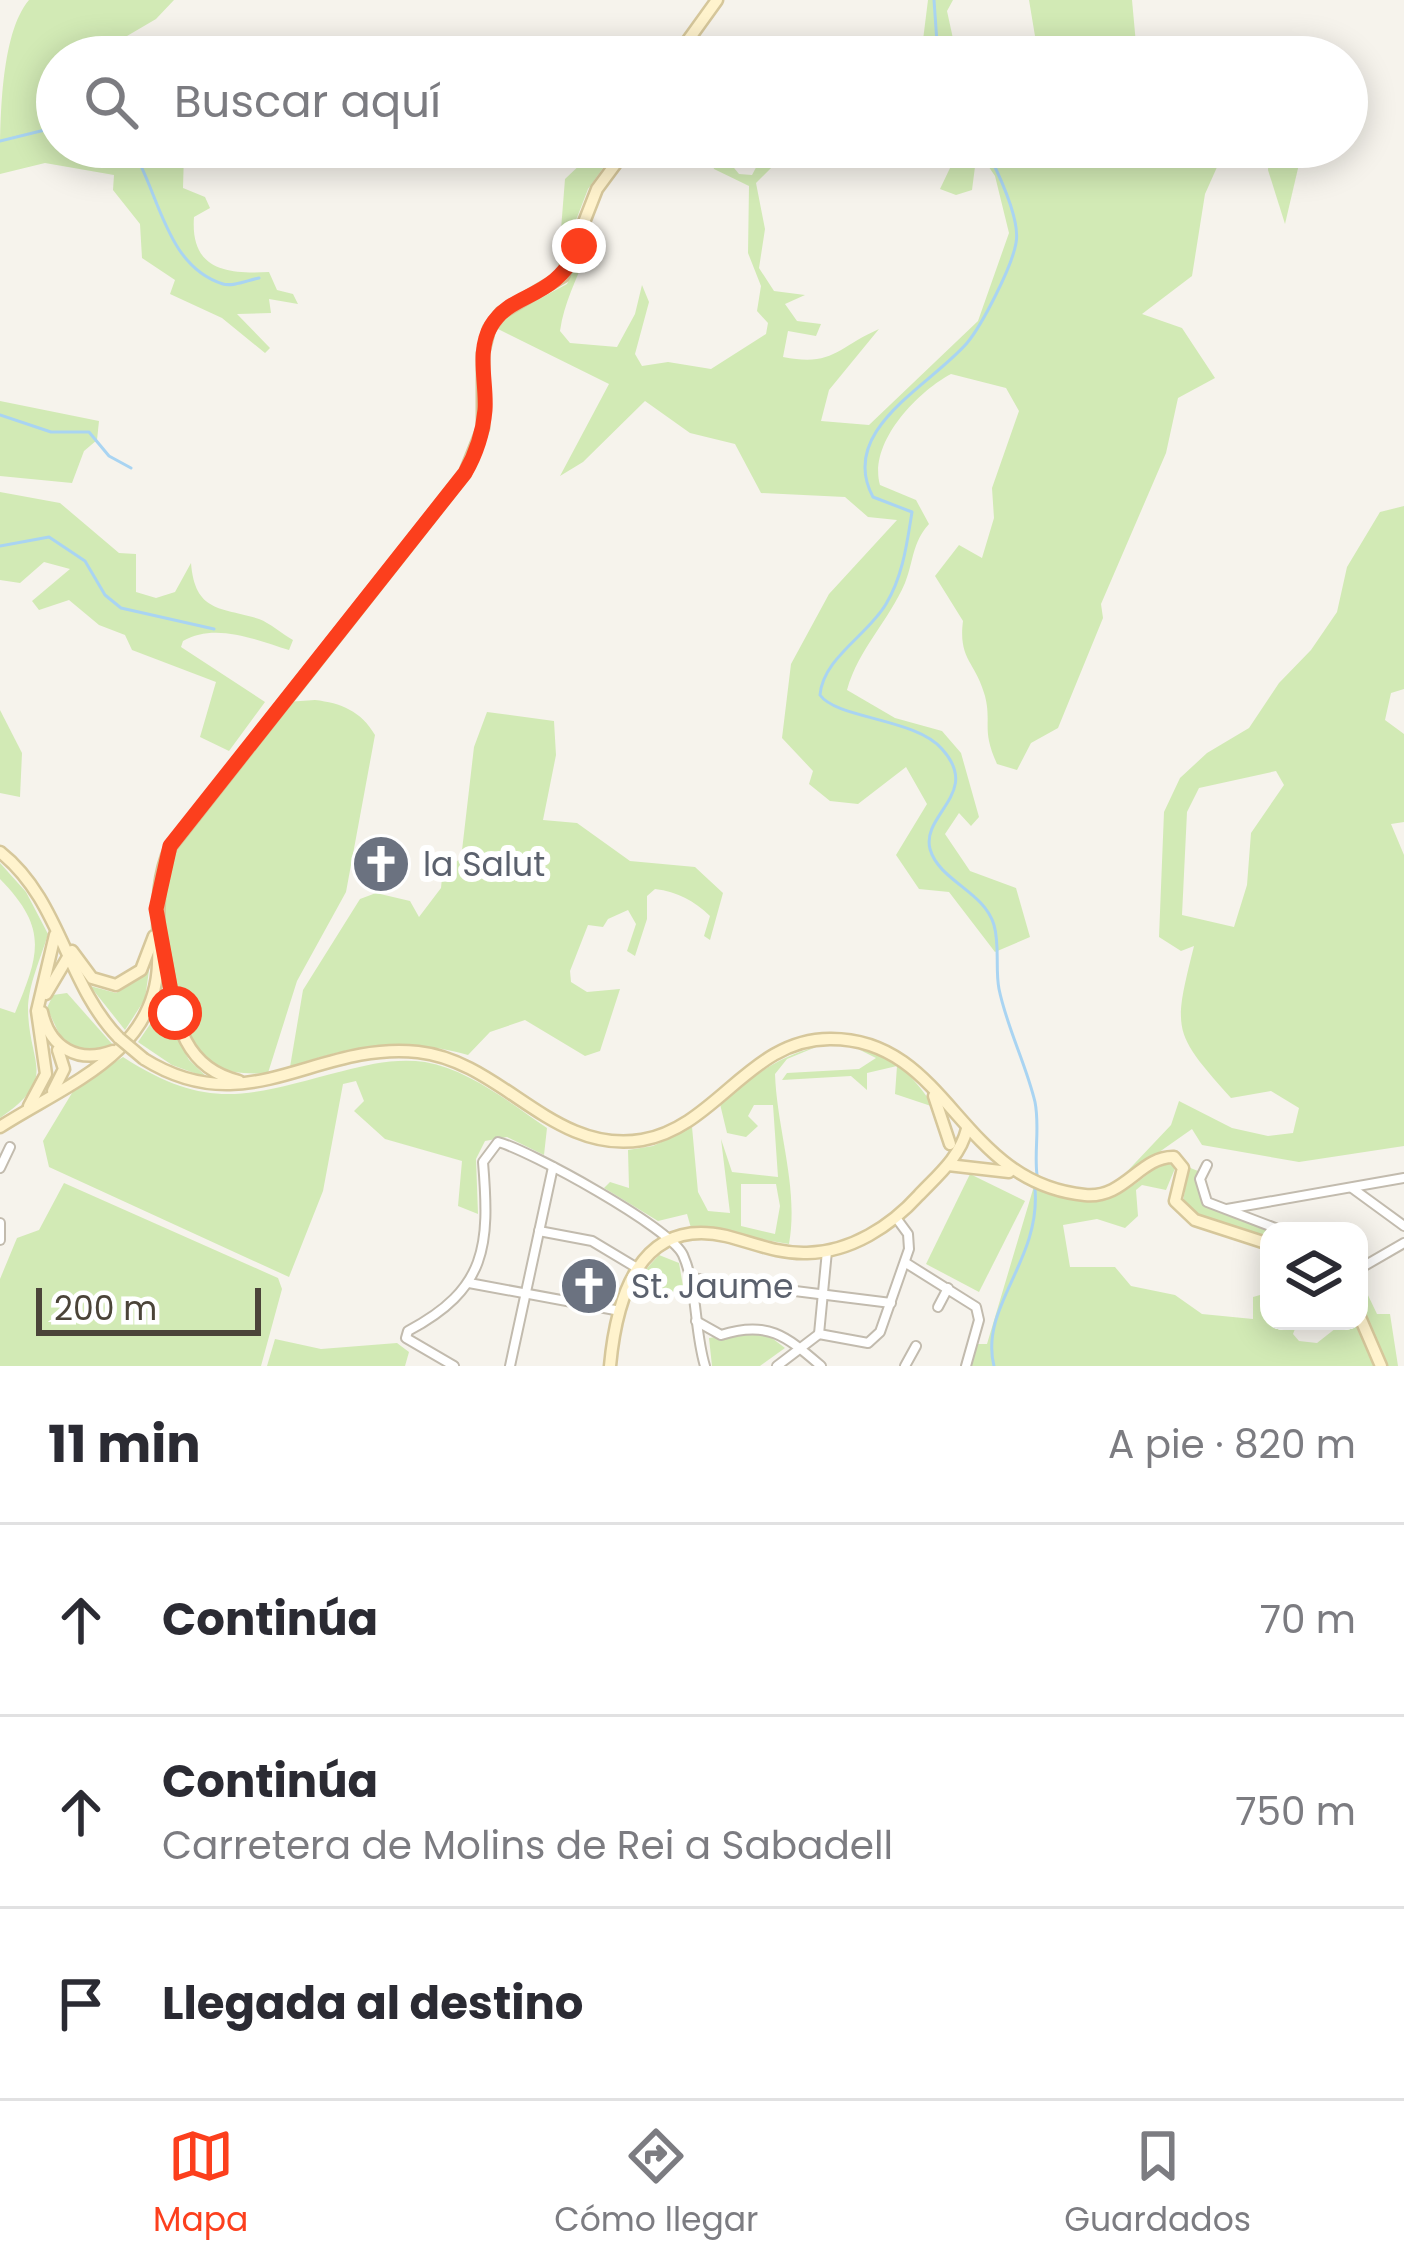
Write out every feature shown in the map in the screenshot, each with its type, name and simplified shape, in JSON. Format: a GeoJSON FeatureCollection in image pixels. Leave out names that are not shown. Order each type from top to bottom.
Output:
{"type":"FeatureCollection","features":[{"type":"Feature","properties":{"kind":"main road"},"geometry":{"type":"LineString","coordinates":[[691,36],[717,0]]}},
{"type":"Feature","properties":{"kind":"main road"},"geometry":{"type":"LineString","coordinates":[[47,1089],[99,1061],[152,1006],[160,880],[176,837],[465,473],[483,428],[484,348],[489,329],[501,313],[563,276],[597,189],[612,168]]}},
{"type":"Feature","properties":{"kind":"main road"},"geometry":{"type":"LineString","coordinates":[[0,852],[31,884],[86,973],[116,985],[141,970],[157,929]]}},
{"type":"Feature","properties":{"kind":"main road"},"geometry":{"type":"LineString","coordinates":[[55,926],[86,995],[120,1043],[196,1082],[254,1085],[368,1054],[421,1052],[476,1071],[565,1128],[619,1142],[678,1128],[767,1058],[813,1040],[876,1046],[923,1077],[967,1129],[1013,1172]]}},
{"type":"Feature","properties":{"kind":"main road"},"geometry":{"type":"LineString","coordinates":[[0,1127],[62,1080],[65,1060],[44,1034],[37,1005],[55,926]]}},
{"type":"Feature","properties":{"kind":"main road"},"geometry":{"type":"LineString","coordinates":[[157,929],[186,1046],[206,1069],[254,1085]]}},
{"type":"Feature","properties":{"kind":"main road"},"geometry":{"type":"LineString","coordinates":[[47,1089],[42,1006],[68,957]]}},
{"type":"Feature","properties":{"kind":"main road"},"geometry":{"type":"LineString","coordinates":[[48,990],[68,986],[86,995]]}},
{"type":"Feature","properties":{"kind":"main road"},"geometry":{"type":"LineString","coordinates":[[152,1006],[175,1013]]}},
{"type":"Feature","properties":{"kind":"main road"},"geometry":{"type":"LineString","coordinates":[[44,1034],[65,1049],[99,1061]]}},
{"type":"Feature","properties":{"kind":"main road"},"geometry":{"type":"LineString","coordinates":[[65,1060],[99,1061]]}},
{"type":"Feature","properties":{"kind":"main road"},"geometry":{"type":"LineString","coordinates":[[923,1077],[940,1108],[950,1144]]}},
{"type":"Feature","properties":{"kind":"main road"},"geometry":{"type":"LineString","coordinates":[[936,1176],[950,1144],[967,1129]]}},
{"type":"Feature","properties":{"kind":"main road"},"geometry":{"type":"LineString","coordinates":[[613,1365],[616,1310],[637,1268],[673,1241],[701,1234],[764,1249],[827,1251],[897,1219],[948,1165],[967,1129]]}},
{"type":"Feature","properties":{"kind":"main road"},"geometry":{"type":"LineString","coordinates":[[948,1165],[1013,1172],[1054,1188],[1098,1195],[1121,1189],[1160,1158],[1174,1156],[1183,1168],[1175,1201],[1184,1213],[1260,1241]]}},
{"type":"Feature","properties":{"kind":"main road"},"geometry":{"type":"LineString","coordinates":[[1365,1330],[1381,1366]]}},
{"type":"Feature","properties":{"kind":"street"},"geometry":{"type":"LineString","coordinates":[[454,1366],[413,1345],[406,1338],[407,1330],[444,1312],[469,1283],[487,1214],[483,1162],[498,1142],[553,1167],[673,1241],[691,1278],[705,1366]]}},
{"type":"Feature","properties":{"kind":"street"},"geometry":{"type":"LineString","coordinates":[[0,1168],[10,1147]]}},
{"type":"Feature","properties":{"kind":"street"},"geometry":{"type":"LineString","coordinates":[[1207,1165],[1200,1190],[1207,1202],[1260,1222]]}},
{"type":"Feature","properties":{"kind":"street"},"geometry":{"type":"LineString","coordinates":[[510,1366],[553,1167]]}},
{"type":"Feature","properties":{"kind":"street"},"geometry":{"type":"LineString","coordinates":[[1227,1209],[1404,1178]]}},
{"type":"Feature","properties":{"kind":"street"},"geometry":{"type":"LineString","coordinates":[[1351,1187],[1404,1226]]}},
{"type":"Feature","properties":{"kind":"street"},"geometry":{"type":"LineString","coordinates":[[819,1334],[868,1343],[880,1332],[906,1263],[908,1234],[897,1219]]}},
{"type":"Feature","properties":{"kind":"street"},"geometry":{"type":"LineString","coordinates":[[0,1223],[0,1240]]}},
{"type":"Feature","properties":{"kind":"street"},"geometry":{"type":"LineString","coordinates":[[539,1231],[592,1241],[637,1268]]}},
{"type":"Feature","properties":{"kind":"street"},"geometry":{"type":"LineString","coordinates":[[1370,1261],[1404,1243]]}},
{"type":"Feature","properties":{"kind":"street"},"geometry":{"type":"LineString","coordinates":[[777,1366],[819,1334],[827,1251]]}},
{"type":"Feature","properties":{"kind":"street"},"geometry":{"type":"LineString","coordinates":[[906,1263],[976,1307],[979,1320],[966,1366]]}},
{"type":"Feature","properties":{"kind":"street"},"geometry":{"type":"LineString","coordinates":[[691,1278],[891,1303]]}},
{"type":"Feature","properties":{"kind":"street"},"geometry":{"type":"LineString","coordinates":[[469,1283],[616,1310]]}},
{"type":"Feature","properties":{"kind":"street"},"geometry":{"type":"LineString","coordinates":[[938,1307],[948,1288]]}},
{"type":"Feature","properties":{"kind":"street"},"geometry":{"type":"LineString","coordinates":[[695,1319],[721,1335],[763,1327],[785,1334],[821,1366]]}},
{"type":"Feature","properties":{"kind":"street"},"geometry":{"type":"LineString","coordinates":[[905,1366],[916,1346]]}},
{"type":"Feature","properties":{"kind":"green space"},"geometry":{"type":"Polygon","coordinates":[[[29,0],[174,0],[156,19],[127,36],[36,36],[36,165],[0,174],[7,57],[19,15],[29,0]]]}},
{"type":"Feature","properties":{"kind":"green space"},"geometry":{"type":"Polygon","coordinates":[[[928,0],[953,0],[947,11],[952,36],[924,36],[928,0]]]}},
{"type":"Feature","properties":{"kind":"green space"},"geometry":{"type":"Polygon","coordinates":[[[1029,0],[1132,0],[1135,36],[1035,36],[1029,0]]]}},
{"type":"Feature","properties":{"kind":"green space"},"geometry":{"type":"Polygon","coordinates":[[[74,168],[184,168],[183,188],[205,197],[210,208],[194,217],[194,235],[205,259],[226,270],[269,272],[277,290],[293,294],[298,304],[269,299],[271,313],[237,314],[270,348],[265,353],[222,318],[170,294],[175,280],[142,258],[140,224],[113,190],[114,175],[74,168]]]}},
{"type":"Feature","properties":{"kind":"green space"},"geometry":{"type":"Polygon","coordinates":[[[577,168],[603,168],[588,189],[558,267],[565,179],[577,168]]]}},
{"type":"Feature","properties":{"kind":"green space"},"geometry":{"type":"Polygon","coordinates":[[[734,168],[739,174],[752,175],[756,168],[771,168],[756,183],[765,229],[759,268],[774,291],[805,295],[785,304],[797,321],[821,324],[816,336],[788,331],[783,357],[824,358],[879,329],[829,390],[821,421],[869,425],[978,321],[1009,233],[990,168],[1217,168],[1205,194],[1192,276],[1142,314],[1182,328],[1215,378],[1178,398],[1166,453],[1101,604],[1103,618],[1058,728],[1031,743],[1017,770],[997,764],[989,743],[985,696],[965,653],[963,621],[935,576],[959,545],[982,558],[994,518],[992,488],[1019,411],[1006,388],[951,374],[910,406],[881,452],[880,485],[916,500],[929,524],[916,545],[898,597],[847,690],[895,718],[942,731],[961,753],[979,817],[971,826],[959,813],[945,834],[970,871],[1016,888],[1030,937],[995,952],[949,892],[919,889],[896,855],[927,804],[906,767],[858,804],[830,801],[809,784],[813,771],[782,738],[791,664],[829,594],[897,520],[868,517],[845,497],[761,493],[735,444],[690,433],[645,401],[583,462],[560,476],[609,384],[498,329],[509,315],[567,284],[592,229],[560,331],[570,343],[617,347],[635,314],[642,285],[649,302],[635,354],[642,366],[668,362],[711,369],[766,334],[768,323],[757,311],[761,286],[748,253],[749,186],[714,169],[734,168]]]}},
{"type":"Feature","properties":{"kind":"green space"},"geometry":{"type":"Polygon","coordinates":[[[950,168],[975,168],[972,190],[956,195],[940,189],[950,168]]]}},
{"type":"Feature","properties":{"kind":"green space"},"geometry":{"type":"Polygon","coordinates":[[[1298,168],[1285,224],[1268,170],[1298,168]]]}},
{"type":"Feature","properties":{"kind":"green space"},"geometry":{"type":"Polygon","coordinates":[[[0,401],[99,421],[97,440],[84,451],[72,483],[0,476],[0,401]]]}},
{"type":"Feature","properties":{"kind":"green space"},"geometry":{"type":"Polygon","coordinates":[[[0,492],[60,503],[119,553],[136,554],[136,592],[156,598],[175,592],[191,563],[198,592],[205,600],[263,621],[293,640],[289,650],[222,633],[183,641],[181,647],[265,702],[229,751],[200,737],[216,682],[132,650],[125,635],[99,625],[69,600],[39,610],[32,601],[70,569],[44,562],[20,583],[0,580],[0,492]]]}},
{"type":"Feature","properties":{"kind":"green space"},"geometry":{"type":"Polygon","coordinates":[[[1404,506],[1404,689],[1391,693],[1385,720],[1404,734],[1404,822],[1391,824],[1404,855],[1404,1146],[1299,1162],[1202,1145],[1192,1129],[1118,1181],[1171,1125],[1179,1101],[1232,1128],[1268,1136],[1293,1133],[1299,1108],[1271,1091],[1231,1098],[1197,1058],[1182,1029],[1183,996],[1194,946],[1181,951],[1159,937],[1164,812],[1180,778],[1207,753],[1249,728],[1279,683],[1311,650],[1337,612],[1347,567],[1380,512],[1404,506]],[[1276,771],[1199,788],[1187,812],[1182,915],[1234,927],[1247,885],[1251,833],[1284,785],[1276,771]]]}},
{"type":"Feature","properties":{"kind":"green space"},"geometry":{"type":"Polygon","coordinates":[[[315,700],[350,710],[375,735],[346,892],[297,981],[268,1073],[233,1072],[215,1065],[199,1049],[176,999],[165,936],[167,879],[172,858],[194,819],[286,702],[315,700]]]}},
{"type":"Feature","properties":{"kind":"green space"},"geometry":{"type":"Polygon","coordinates":[[[0,710],[22,753],[20,797],[0,793],[0,710]]]}},
{"type":"Feature","properties":{"kind":"green space"},"geometry":{"type":"Polygon","coordinates":[[[487,712],[554,721],[556,755],[543,820],[577,823],[630,861],[695,867],[723,893],[710,940],[704,936],[710,916],[685,898],[655,889],[647,896],[647,919],[635,956],[627,951],[636,924],[628,910],[608,919],[603,927],[588,925],[570,971],[571,982],[587,992],[620,989],[600,1051],[585,1056],[525,1020],[490,1032],[468,1055],[422,1046],[378,1046],[290,1067],[303,990],[360,899],[376,893],[410,901],[419,917],[441,888],[443,868],[461,859],[474,747],[487,712]]]}},
{"type":"Feature","properties":{"kind":"green space"},"geometry":{"type":"Polygon","coordinates":[[[0,863],[26,892],[48,934],[29,1001],[35,1081],[0,1118],[0,1008],[15,1013],[30,974],[35,942],[26,912],[0,879],[0,863]]]}},
{"type":"Feature","properties":{"kind":"green space"},"geometry":{"type":"Polygon","coordinates":[[[150,963],[145,999],[125,1030],[90,986],[116,993],[141,978],[150,963]]]}},
{"type":"Feature","properties":{"kind":"green space"},"geometry":{"type":"Polygon","coordinates":[[[67,993],[113,1045],[87,1051],[62,1040],[47,1008],[53,995],[67,993]]]}},
{"type":"Feature","properties":{"kind":"green space"},"geometry":{"type":"Polygon","coordinates":[[[165,1013],[189,1060],[208,1078],[172,1065],[138,1042],[157,1014],[165,1013]]]}},
{"type":"Feature","properties":{"kind":"green space"},"geometry":{"type":"Polygon","coordinates":[[[816,1047],[787,1059],[775,1074],[791,1201],[789,1244],[691,1228],[687,1214],[658,1221],[604,1188],[610,1182],[629,1188],[628,1150],[653,1146],[692,1127],[698,1192],[708,1211],[730,1213],[721,1139],[732,1172],[778,1177],[773,1105],[754,1105],[748,1116],[758,1126],[746,1137],[727,1133],[720,1104],[788,1056],[816,1047]],[[741,1184],[741,1226],[775,1234],[780,1206],[776,1184],[741,1184]]]}},
{"type":"Feature","properties":{"kind":"green space"},"geometry":{"type":"Polygon","coordinates":[[[860,1050],[884,1057],[903,1070],[934,1107],[895,1094],[897,1066],[867,1073],[867,1090],[851,1076],[782,1080],[787,1073],[859,1069],[876,1058],[860,1050]]]}},
{"type":"Feature","properties":{"kind":"green space"},"geometry":{"type":"Polygon","coordinates":[[[123,1057],[181,1086],[230,1094],[281,1087],[373,1064],[425,1062],[474,1080],[547,1128],[544,1155],[507,1137],[485,1141],[476,1159],[478,1214],[458,1206],[462,1161],[385,1139],[354,1111],[364,1101],[356,1081],[343,1084],[323,1191],[289,1277],[49,1167],[43,1141],[75,1088],[123,1057]]]}},
{"type":"Feature","properties":{"kind":"green space"},"geometry":{"type":"Polygon","coordinates":[[[1162,1162],[1176,1166],[1166,1190],[1142,1185],[1136,1190],[1138,1216],[1125,1228],[1097,1219],[1063,1225],[1070,1267],[1115,1267],[1131,1286],[1175,1295],[1202,1314],[1253,1319],[1253,1297],[1260,1295],[1260,1330],[1295,1330],[1299,1341],[1317,1343],[1334,1330],[1360,1330],[1375,1366],[970,1366],[976,1344],[987,1344],[1034,1186],[1091,1200],[1104,1200],[1129,1188],[1162,1162]]]}},
{"type":"Feature","properties":{"kind":"green space"},"geometry":{"type":"Polygon","coordinates":[[[1188,1167],[1203,1173],[1207,1202],[1260,1222],[1260,1238],[1198,1217],[1183,1203],[1188,1167]]]}},
{"type":"Feature","properties":{"kind":"green space"},"geometry":{"type":"Polygon","coordinates":[[[970,1174],[1025,1201],[979,1292],[926,1264],[970,1174]]]}},
{"type":"Feature","properties":{"kind":"green space"},"geometry":{"type":"Polygon","coordinates":[[[64,1183],[278,1278],[282,1289],[261,1366],[0,1366],[0,1279],[17,1238],[39,1230],[64,1183]]]}},
{"type":"Feature","properties":{"kind":"green space"},"geometry":{"type":"Polygon","coordinates":[[[659,1255],[679,1263],[684,1292],[641,1291],[639,1277],[659,1255]]]}},
{"type":"Feature","properties":{"kind":"green space"},"geometry":{"type":"Polygon","coordinates":[[[1368,1295],[1377,1314],[1390,1314],[1398,1366],[1386,1366],[1368,1324],[1368,1295]]]}},
{"type":"Feature","properties":{"kind":"green space"},"geometry":{"type":"Polygon","coordinates":[[[764,1332],[785,1348],[760,1366],[712,1366],[709,1338],[764,1332]]]}},
{"type":"Feature","properties":{"kind":"green space"},"geometry":{"type":"Polygon","coordinates":[[[275,1339],[321,1349],[397,1343],[409,1352],[405,1366],[267,1366],[275,1339]]]}},
{"type":"Feature","properties":{"kind":"waterway"},"geometry":{"type":"LineString","coordinates":[[934,0],[937,36]]}},
{"type":"Feature","properties":{"kind":"waterway"},"geometry":{"type":"LineString","coordinates":[[0,141],[36,132]]}},
{"type":"Feature","properties":{"kind":"waterway"},"geometry":{"type":"LineString","coordinates":[[142,168],[166,225],[188,261],[223,284],[259,278]]}},
{"type":"Feature","properties":{"kind":"waterway"},"geometry":{"type":"LineString","coordinates":[[994,168],[1015,221],[1013,253],[996,295],[967,343],[893,411],[867,451],[865,473],[873,497],[912,512],[906,547],[886,604],[837,658],[820,695],[842,709],[930,739],[953,764],[953,791],[934,825],[930,849],[942,870],[981,903],[994,925],[999,989],[1035,1102],[1037,1175]]}},
{"type":"Feature","properties":{"kind":"waterway"},"geometry":{"type":"LineString","coordinates":[[0,415],[51,432],[89,432],[109,456],[131,468]]}},
{"type":"Feature","properties":{"kind":"waterway"},"geometry":{"type":"LineString","coordinates":[[0,546],[49,537],[85,561],[105,595],[121,608],[214,629]]}},
{"type":"Feature","properties":{"kind":"waterway"},"geometry":{"type":"LineString","coordinates":[[994,1366],[995,1324],[1029,1239],[1035,1189]]}},
{"type":"Feature","properties":{"kind":"place","name":"la Salut"},"geometry":{"type":"Point","coordinates":[381,864]}},
{"type":"Feature","properties":{"kind":"place","name":"St. Jaume"},"geometry":{"type":"Point","coordinates":[589,1286]}},
{"type":"Feature","properties":{"kind":"route"},"geometry":{"type":"LineString","coordinates":[[175,1013],[156,909],[170,846],[457,486],[481,438],[489,329],[501,313],[555,284],[579,246]]}}]}
